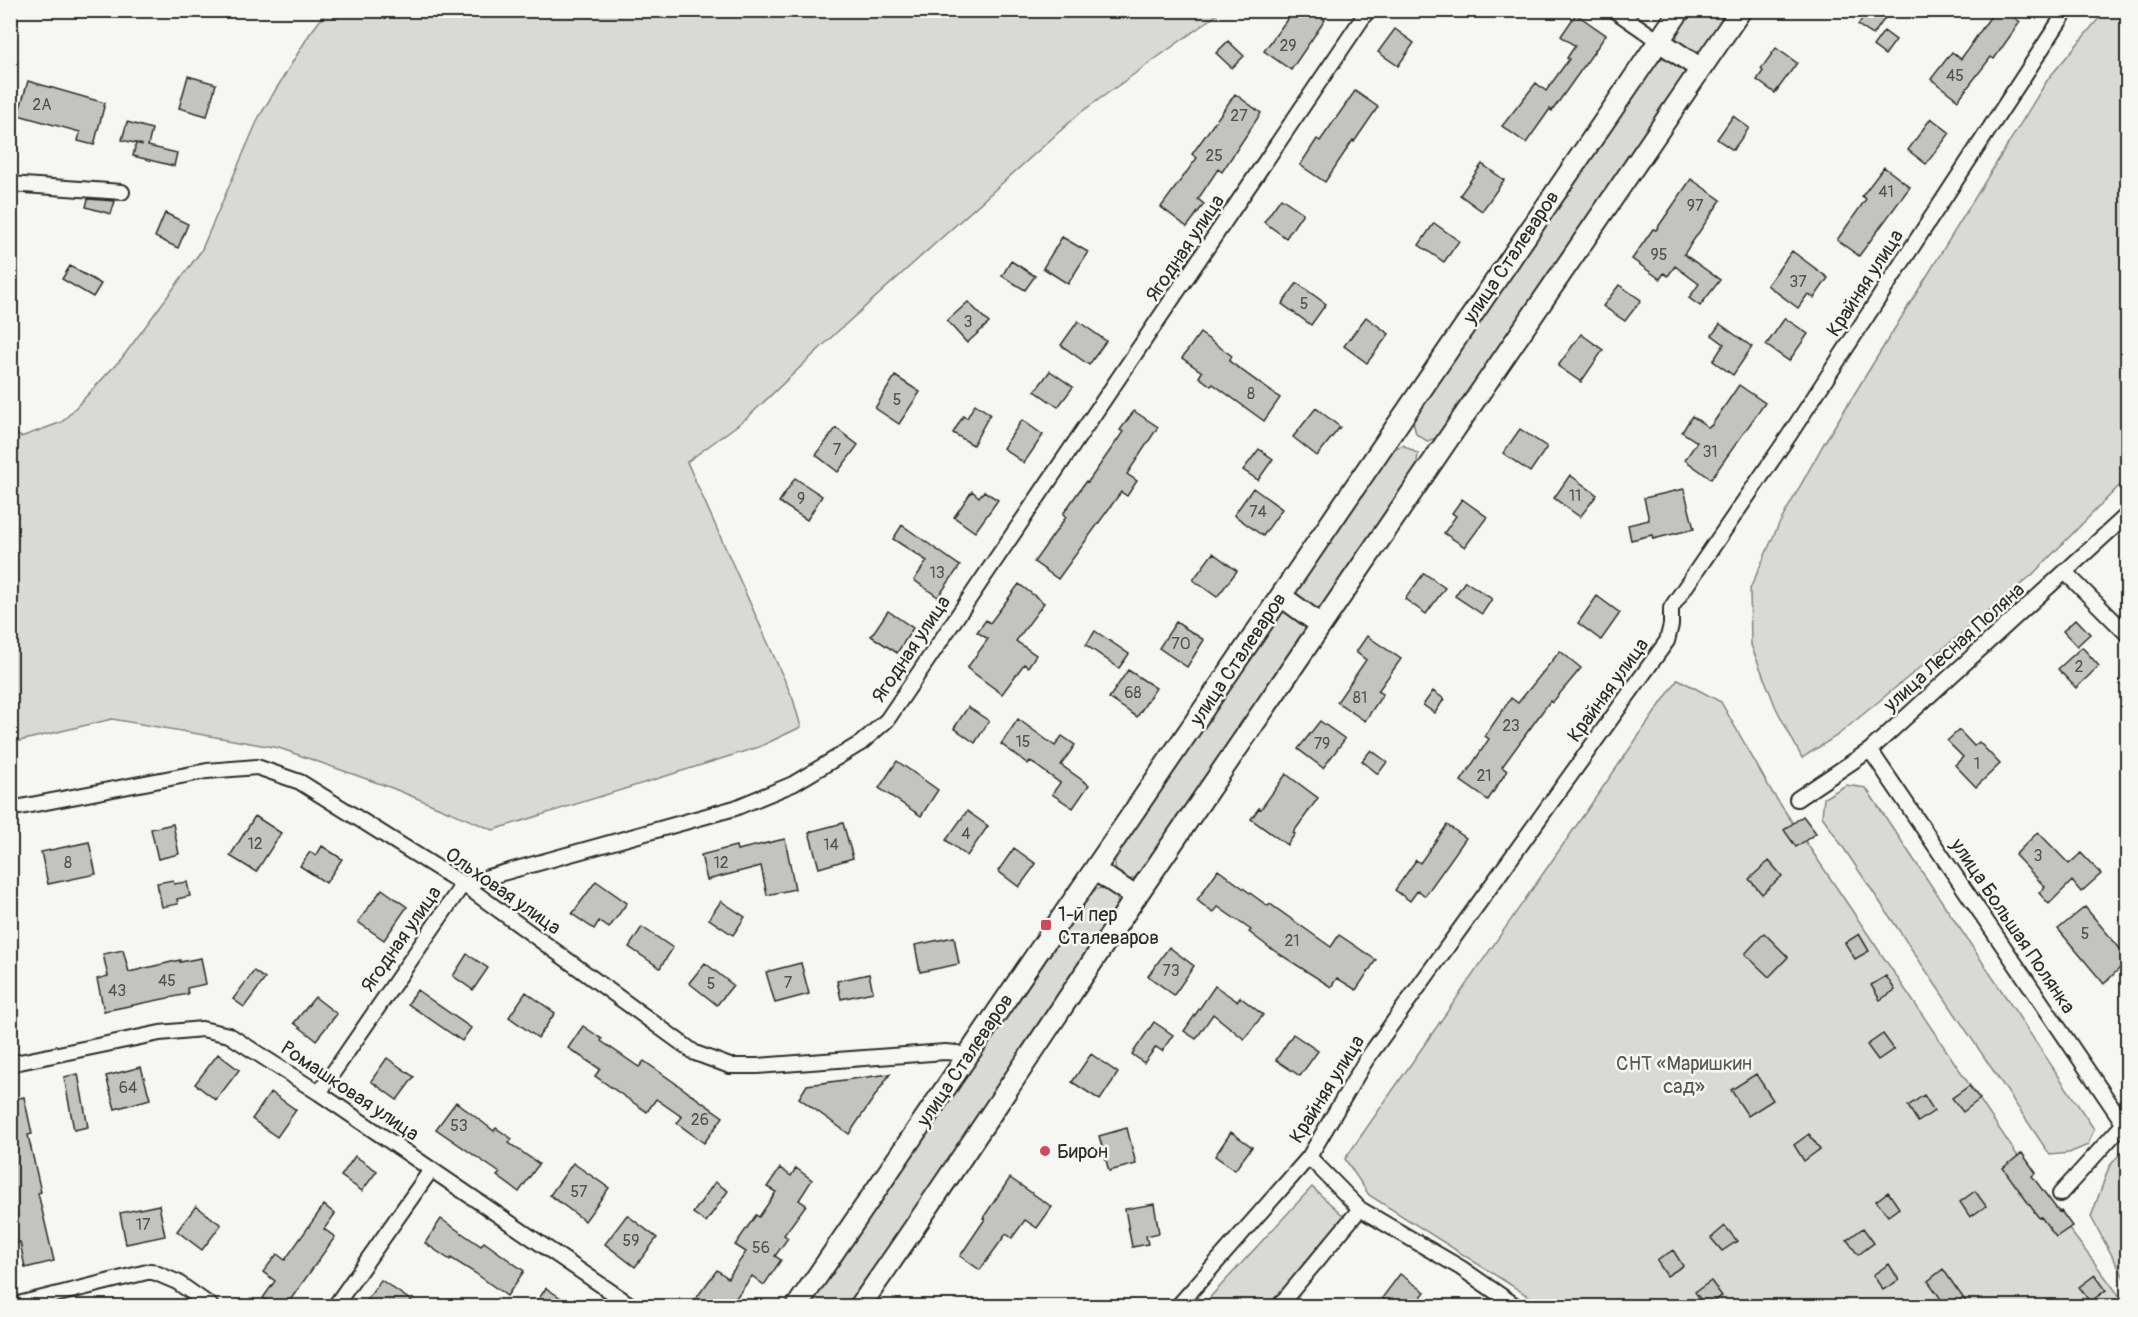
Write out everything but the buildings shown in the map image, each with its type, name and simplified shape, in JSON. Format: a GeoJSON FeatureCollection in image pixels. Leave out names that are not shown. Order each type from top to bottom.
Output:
{"type":"FeatureCollection","features":[{"type":"Feature","properties":{"kind":"main road","name":"улица Сталеваров"},"geometry":{"type":"LineString","coordinates":[[797,1306],[1680,10]]}},
{"type":"Feature","properties":{"kind":"main road"},"geometry":{"type":"LineString","coordinates":[[860,1306],[919,1222],[1321,624],[1741,10]]}},
{"type":"Feature","properties":{"kind":"main road"},"geometry":{"type":"LineString","coordinates":[[1659,41],[1701,69]]}},
{"type":"Feature","properties":{"kind":"main road"},"geometry":{"type":"LineString","coordinates":[[1281,596],[1321,624]]}},
{"type":"Feature","properties":{"kind":"main road"},"geometry":{"type":"LineString","coordinates":[[1095,870],[1136,897]]}},
{"type":"Feature","properties":{"kind":"street","name":"Ягодная улица"},"geometry":{"type":"LineString","coordinates":[[319,1093],[463,884],[735,808],[793,784],[861,743],[887,720],[1368,10]]}},
{"type":"Feature","properties":{"kind":"street"},"geometry":{"type":"LineString","coordinates":[[1614,10],[1659,41]]}},
{"type":"Feature","properties":{"kind":"street","name":"Крайняя улица"},"geometry":{"type":"LineString","coordinates":[[1178,1306],[1309,1157],[1366,1060],[1667,641],[1671,625],[1671,608],[1788,437],[2067,10]]}},
{"type":"Feature","properties":{"kind":"street"},"geometry":{"type":"LineString","coordinates":[[10,184],[122,192]]}},
{"type":"Feature","properties":{"kind":"street","name":"улица Лесная Поляна"},"geometry":{"type":"LineString","coordinates":[[1797,798],[1870,750],[2127,514]]}},
{"type":"Feature","properties":{"kind":"street"},"geometry":{"type":"LineString","coordinates":[[2065,572],[2127,635]]}},
{"type":"Feature","properties":{"kind":"street","name":"улица Большая Полянка"},"geometry":{"type":"LineString","coordinates":[[1870,750],[2126,1121],[2060,1194]]}},
{"type":"Feature","properties":{"kind":"street","name":"Ольховая улица"},"geometry":{"type":"LineString","coordinates":[[10,809],[207,771],[257,767],[300,782],[463,884],[695,1053],[730,1066],[945,1052],[967,1057]]}},
{"type":"Feature","properties":{"kind":"street","name":"Ромашковая улица"},"geometry":{"type":"LineString","coordinates":[[10,1064],[160,1033],[202,1029],[229,1035],[319,1093],[632,1306]]}},
{"type":"Feature","properties":{"kind":"street"},"geometry":{"type":"LineString","coordinates":[[1309,1157],[1360,1209],[1461,1268],[1516,1306]]}},
{"type":"Feature","properties":{"kind":"street"},"geometry":{"type":"LineString","coordinates":[[334,1306],[431,1170]]}},
{"type":"Feature","properties":{"kind":"street"},"geometry":{"type":"LineString","coordinates":[[1279,1306],[1360,1209]]}},
{"type":"Feature","properties":{"kind":"street"},"geometry":{"type":"LineString","coordinates":[[10,1306],[151,1271],[177,1282],[211,1306]]}},
{"type":"Feature","properties":{"kind":"green space"},"geometry":{"type":"Polygon","coordinates":[[[327,11],[1222,11],[1080,113],[836,333],[747,418],[687,462],[793,699],[801,727],[759,747],[493,830],[392,788],[279,748],[112,719],[11,743],[11,430],[21,437],[62,422],[122,358],[201,251],[259,117],[309,35],[327,11]]]}},
{"type":"Feature","properties":{"kind":"green space"},"geometry":{"type":"Polygon","coordinates":[[[1689,11],[1730,11],[1705,49],[1692,53],[1678,44],[1676,28],[1689,11]]]}},
{"type":"Feature","properties":{"kind":"green space"},"geometry":{"type":"Polygon","coordinates":[[[2105,11],[2128,11],[2127,478],[2032,575],[1838,735],[1802,758],[1776,708],[1751,645],[1750,589],[1778,526],[1823,445],[2048,79],[2105,11]]]}},
{"type":"Feature","properties":{"kind":"green space"},"geometry":{"type":"Polygon","coordinates":[[[1667,56],[1677,60],[1685,70],[1680,87],[1440,437],[1427,441],[1416,434],[1412,417],[1653,63],[1667,56]]]}},
{"type":"Feature","properties":{"kind":"green space"},"geometry":{"type":"Polygon","coordinates":[[[1403,445],[1418,454],[1416,472],[1320,610],[1315,612],[1296,598],[1294,590],[1388,451],[1403,445]]]}},
{"type":"Feature","properties":{"kind":"green space"},"geometry":{"type":"Polygon","coordinates":[[[1290,608],[1306,620],[1309,629],[1141,874],[1130,880],[1116,873],[1114,857],[1280,610],[1290,608]]]}},
{"type":"Feature","properties":{"kind":"green space","name":"СНТ «Маришкин сад»"},"geometry":{"type":"Polygon","coordinates":[[[1678,679],[1721,702],[1772,792],[2048,1201],[2127,1306],[1544,1306],[1369,1195],[1345,1159],[1678,679]]]}},
{"type":"Feature","properties":{"kind":"green space"},"geometry":{"type":"Polygon","coordinates":[[[1846,785],[1866,788],[2094,1129],[2088,1145],[2069,1153],[2050,1155],[1822,816],[1824,798],[1846,785]]]}},
{"type":"Feature","properties":{"kind":"green space"},"geometry":{"type":"Polygon","coordinates":[[[1103,887],[1117,899],[1117,910],[851,1306],[810,1306],[1090,892],[1103,887]]]}},
{"type":"Feature","properties":{"kind":"green space"},"geometry":{"type":"Polygon","coordinates":[[[2127,1145],[2127,1283],[2091,1217],[2109,1167],[2127,1145]]]}},
{"type":"Feature","properties":{"kind":"green space"},"geometry":{"type":"Polygon","coordinates":[[[1312,1187],[1348,1220],[1268,1306],[1202,1306],[1312,1187]]]}},
{"type":"Feature","properties":{"kind":"place","name":"1-й пер Сталеваров"},"geometry":{"type":"Point","coordinates":[1046,925]}},
{"type":"Feature","properties":{"kind":"place","name":"Бирон"},"geometry":{"type":"Point","coordinates":[1045,1151]}}]}
